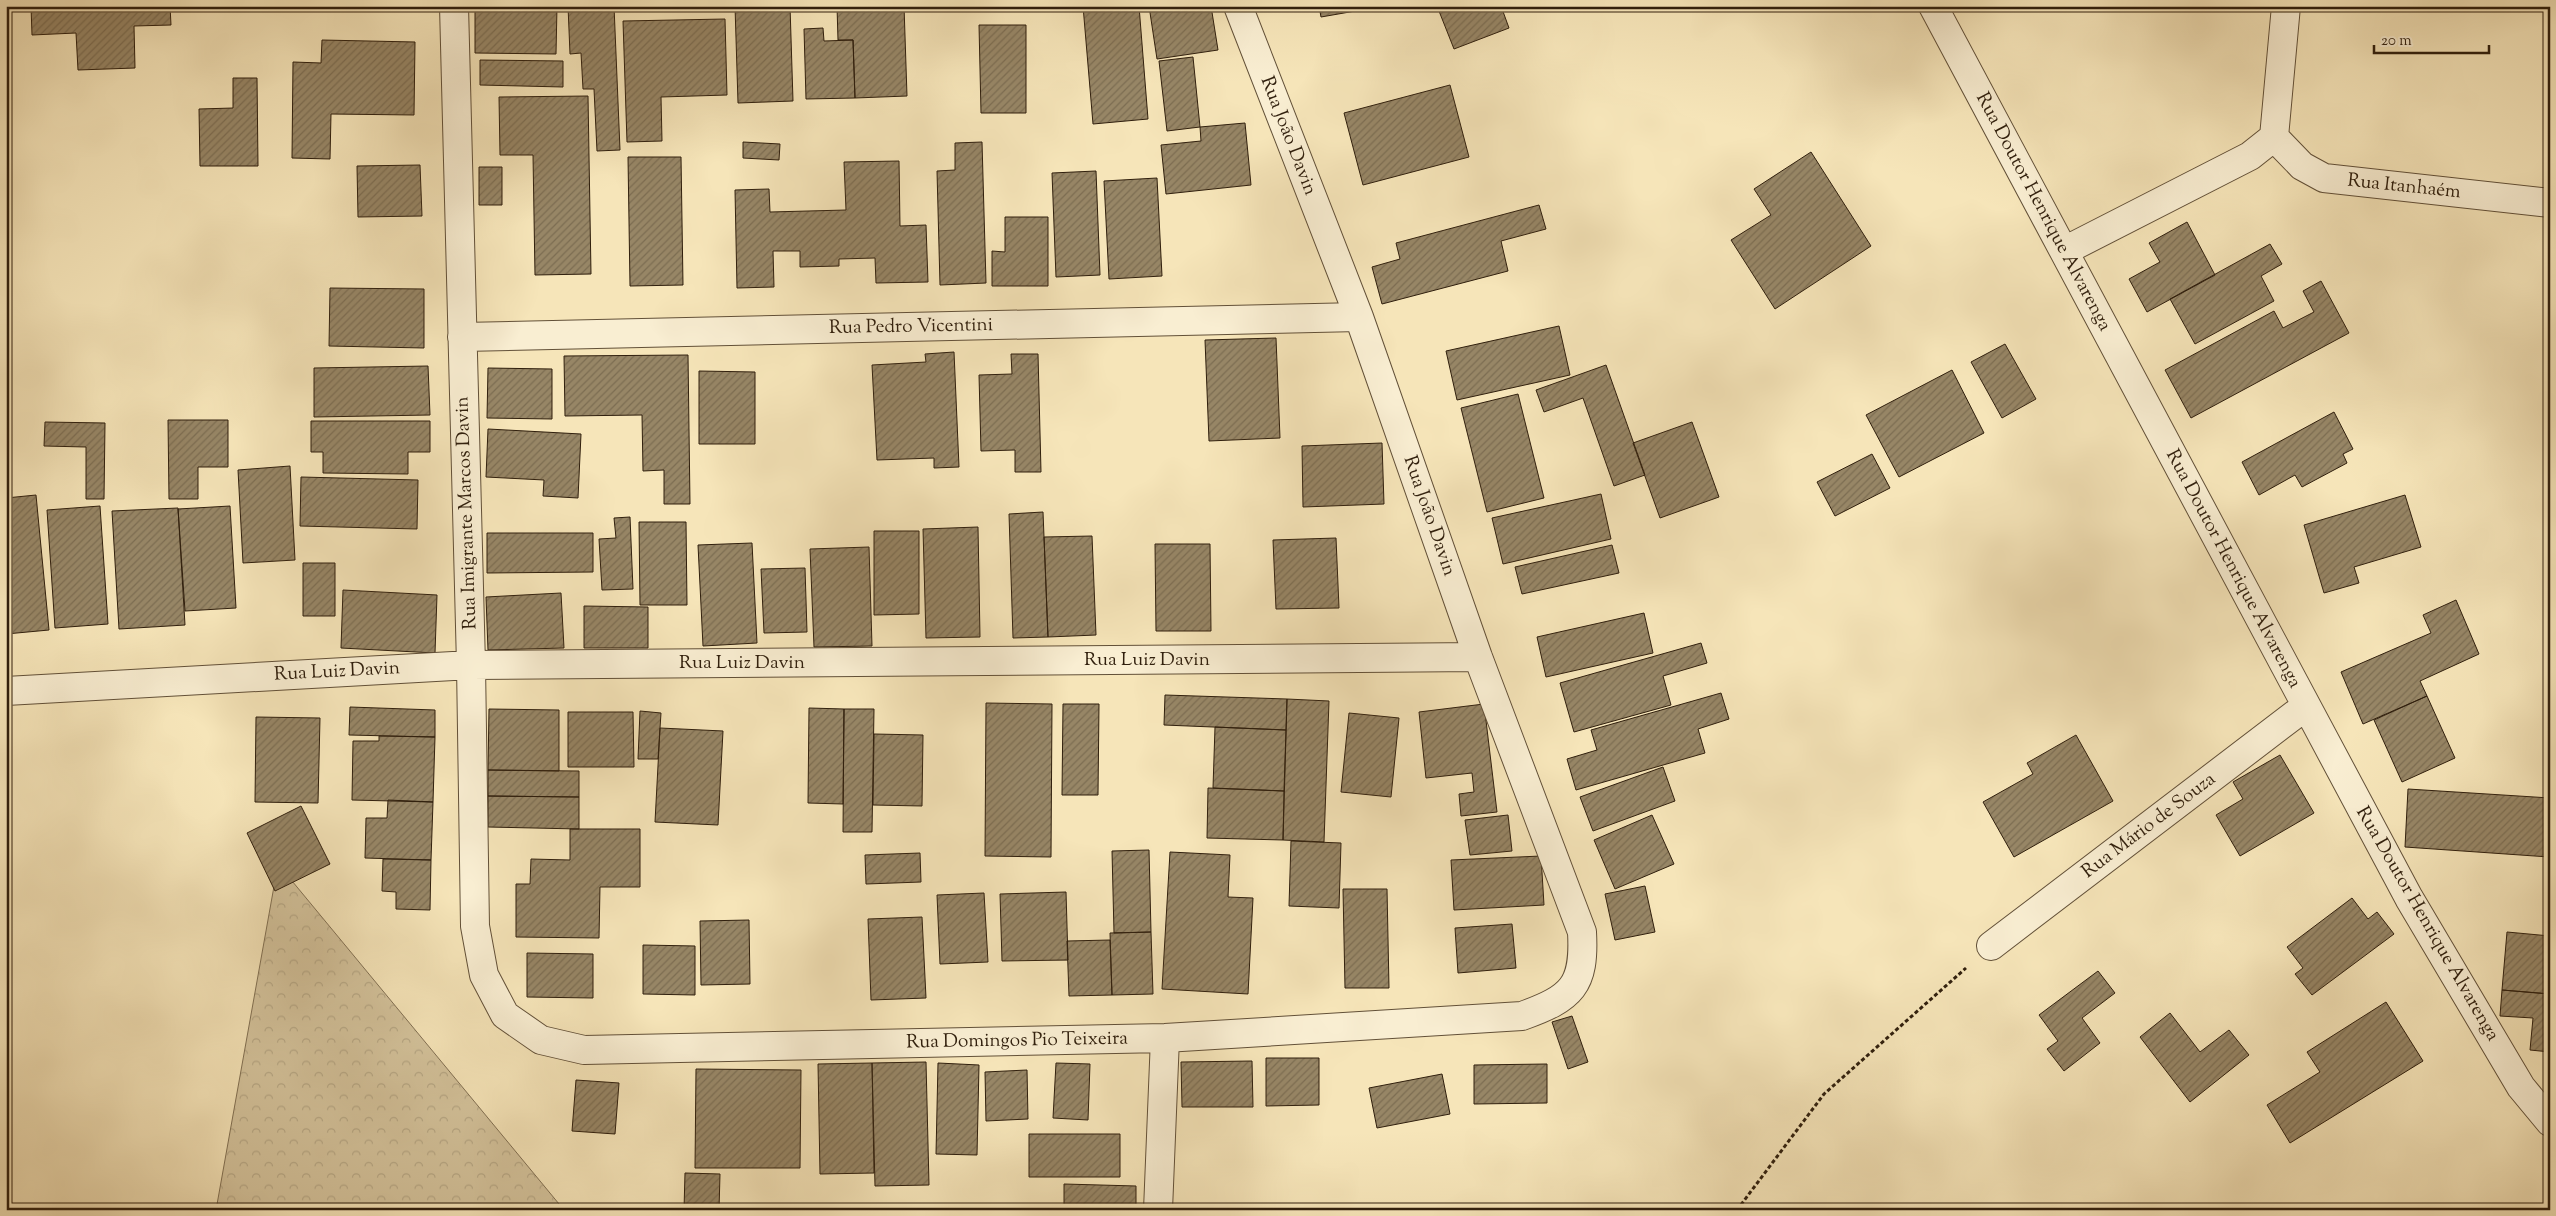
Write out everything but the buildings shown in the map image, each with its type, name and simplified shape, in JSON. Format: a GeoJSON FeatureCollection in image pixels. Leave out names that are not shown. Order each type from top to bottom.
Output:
{"type":"FeatureCollection","features":[{"type":"Feature","properties":{"kind":"street","name":"Rua Imigrante Marcos Davin"},"geometry":{"type":"LineString","coordinates":[[454,6],[472,665],[476,926],[484,975],[505,1015]]}},
{"type":"Feature","properties":{"kind":"street","name":"Rua João Davin"},"geometry":{"type":"LineString","coordinates":[[1238,6],[1359,318],[1478,657],[1582,932],[1584,958],[1579,979],[1571,990],[1537,1011]]}},
{"type":"Feature","properties":{"kind":"street","name":"Rua Doutor Henrique Alvarenga"},"geometry":{"type":"LineString","coordinates":[[1933,6],[2409,898],[2522,1087],[2550,1122]]}},
{"type":"Feature","properties":{"kind":"street"},"geometry":{"type":"LineString","coordinates":[[2064,251],[2250,156],[2274,137],[2286,6]]}},
{"type":"Feature","properties":{"kind":"street","name":"Rua Itanhaém"},"geometry":{"type":"LineString","coordinates":[[2274,137],[2302,166],[2324,178],[2550,203]]}},
{"type":"Feature","properties":{"kind":"street","name":"Rua Pedro Vicentini"},"geometry":{"type":"LineString","coordinates":[[462,337],[1359,318]]}},
{"type":"Feature","properties":{"kind":"street","name":"Rua Luiz Davin"},"geometry":{"type":"LineString","coordinates":[[6,691],[472,665],[1478,657]]}},
{"type":"Feature","properties":{"kind":"street","name":"Rua Mário de Souza"},"geometry":{"type":"LineString","coordinates":[[1991,946],[2306,706]]}},
{"type":"Feature","properties":{"kind":"street","name":"Rua Domingos Pio Teixeira"},"geometry":{"type":"LineString","coordinates":[[505,1015],[541,1040],[584,1050],[1165,1038],[1506,1018],[1537,1011]]}},
{"type":"Feature","properties":{"kind":"street"},"geometry":{"type":"LineString","coordinates":[[1158,1210],[1165,1038]]}},
{"type":"Feature","properties":{"kind":"path"},"geometry":{"type":"LineString","coordinates":[[1737,1210],[1824,1094],[1991,946]]}},
{"type":"Feature","properties":{"kind":"green space"},"geometry":{"type":"Polygon","coordinates":[[[278,864],[564,1210],[216,1210],[278,864]]]}}]}
